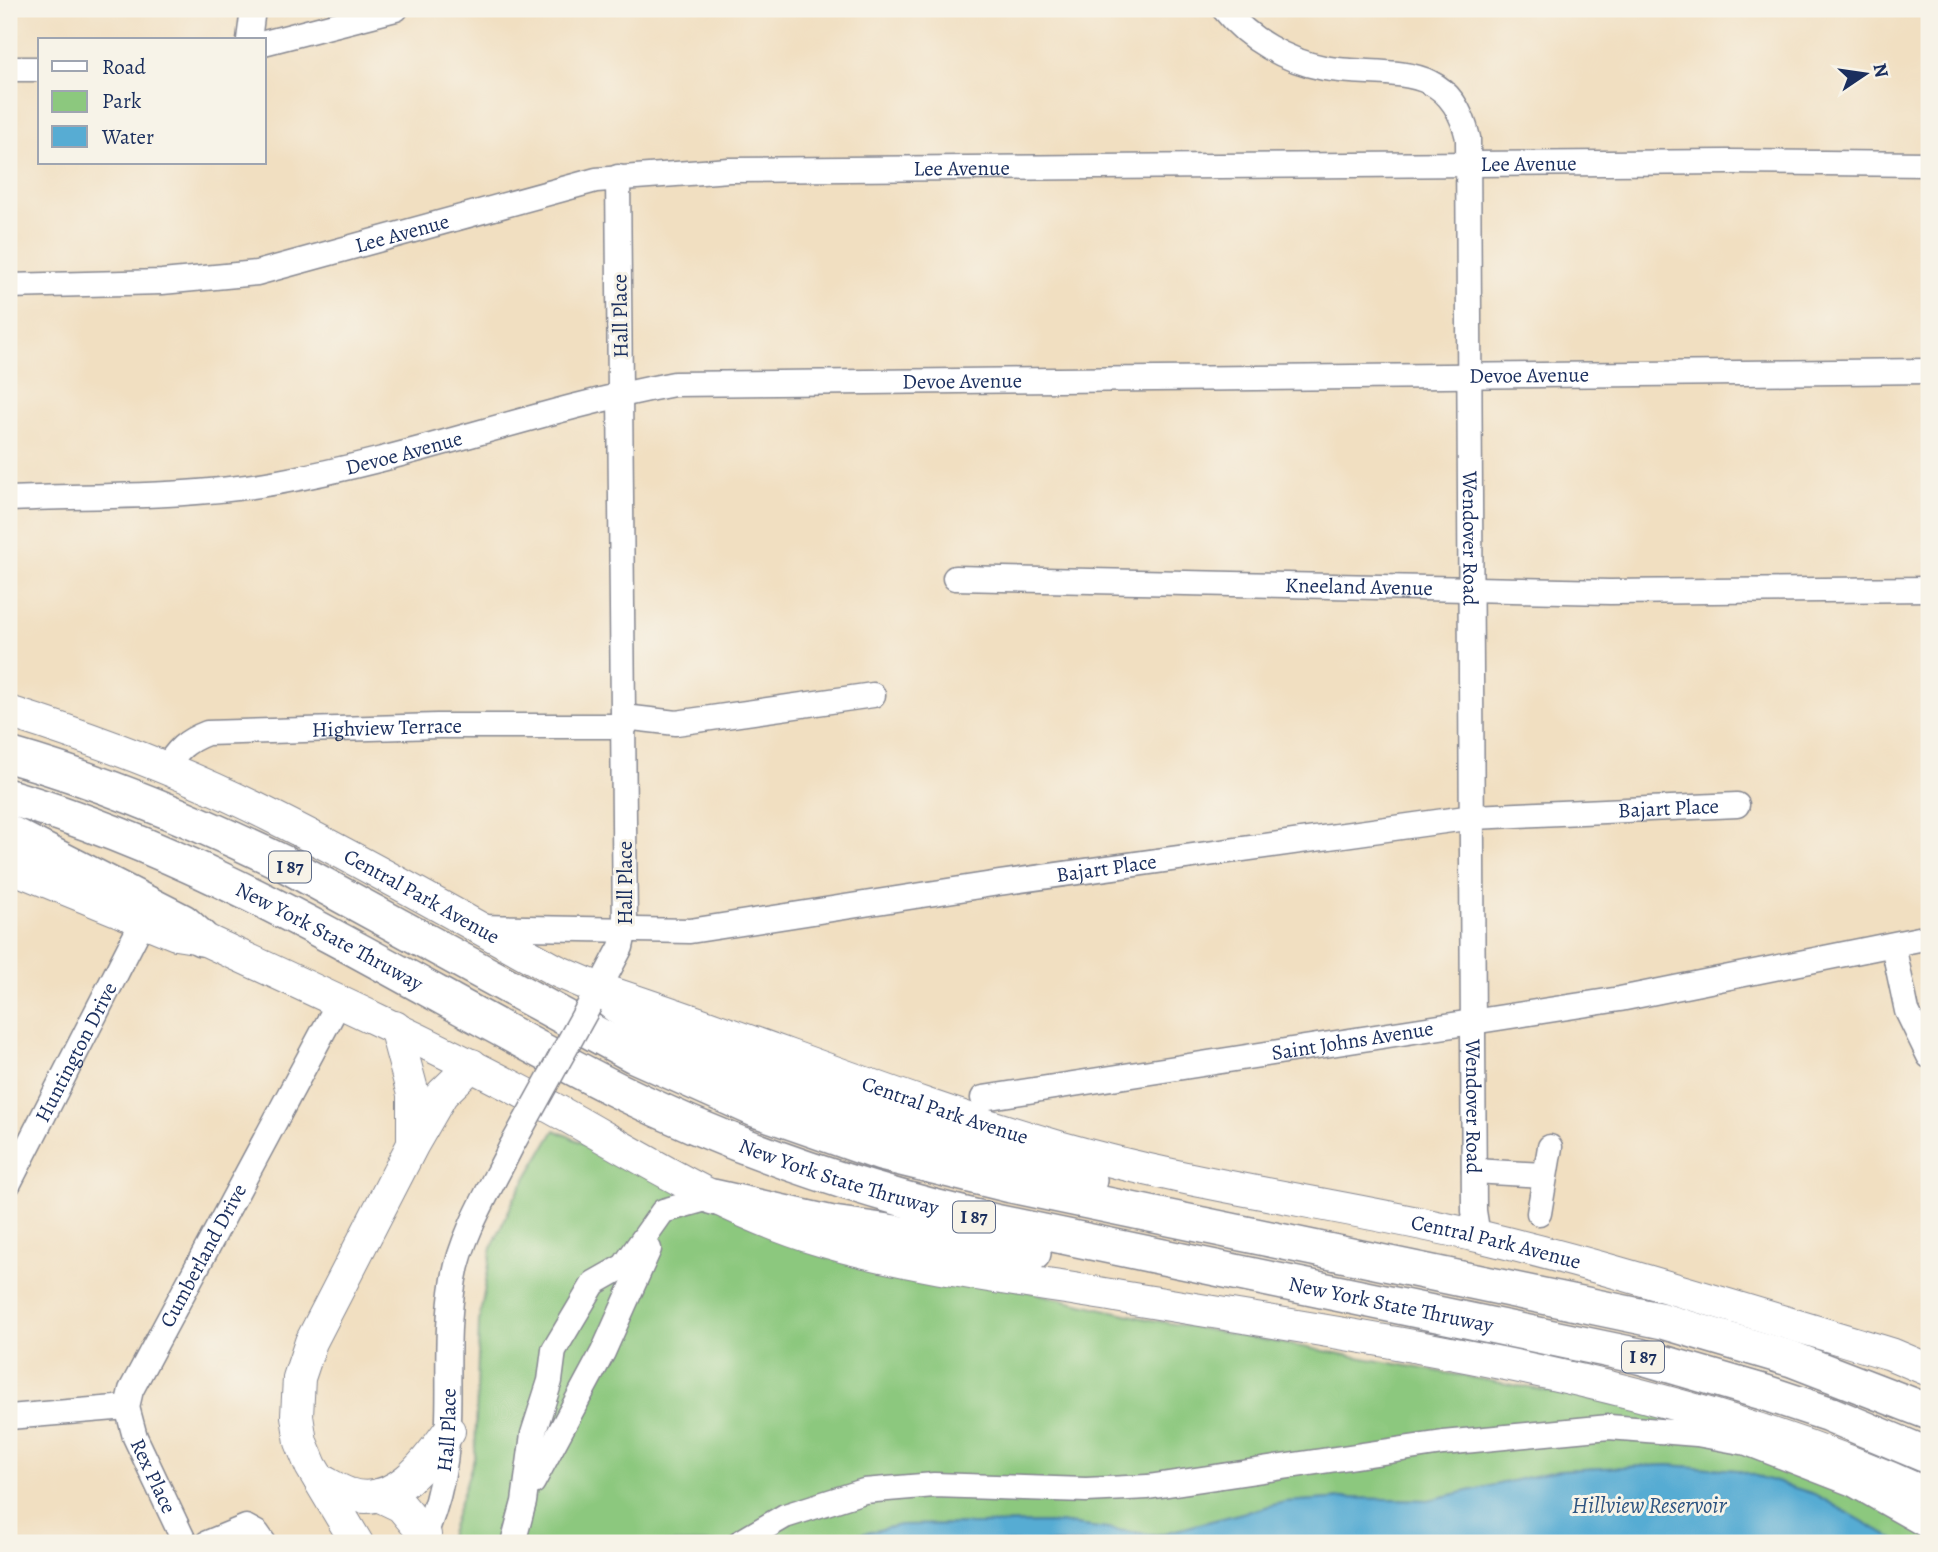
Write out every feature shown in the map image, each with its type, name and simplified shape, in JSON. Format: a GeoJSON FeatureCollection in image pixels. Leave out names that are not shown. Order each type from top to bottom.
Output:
{"type":"FeatureCollection","features":[{"type":"Feature","properties":{"kind":"highway","name":"New York State Thruway"},"geometry":{"type":"LineString","coordinates":[[9,755],[102,785],[224,835],[283,863],[623,1049],[755,1109],[855,1144],[945,1170],[1663,1321],[1792,1359],[1929,1412]]}},
{"type":"Feature","properties":{"kind":"highway","name":"New York State Thruway"},"geometry":{"type":"LineString","coordinates":[[9,797],[98,826],[225,879],[617,1090],[716,1135],[803,1169],[930,1207],[1626,1353],[1704,1373],[1829,1414],[1929,1456]]}},
{"type":"Feature","properties":{"kind":"highway"},"geometry":{"type":"LineString","coordinates":[[9,833],[183,922],[201,938]]}},
{"type":"Feature","properties":{"kind":"highway"},"geometry":{"type":"LineString","coordinates":[[595,997],[648,1025],[800,1091],[984,1149],[1338,1252]]}},
{"type":"Feature","properties":{"kind":"highway"},"geometry":{"type":"LineString","coordinates":[[713,1197],[833,1224],[1002,1248],[1119,1269],[1346,1295]]}},
{"type":"Feature","properties":{"kind":"main road","name":"Central Park Avenue"},"geometry":{"type":"LineString","coordinates":[[9,712],[63,729],[166,769],[271,815],[557,971],[595,997],[1062,1147],[1264,1195],[1478,1236],[1578,1261],[1891,1354],[1929,1370]]}},
{"type":"Feature","properties":{"kind":"main road"},"geometry":{"type":"LineString","coordinates":[[9,866],[176,934],[201,938],[395,1027],[472,1065],[713,1197],[821,1240],[931,1265],[1416,1348],[1654,1396],[1784,1435],[1929,1495]]}},
{"type":"Feature","properties":{"kind":"main road"},"geometry":{"type":"LineString","coordinates":[[395,1027],[414,1094],[413,1144]]}},
{"type":"Feature","properties":{"kind":"main road"},"geometry":{"type":"LineString","coordinates":[[359,1542],[319,1479],[301,1442],[297,1416],[299,1378],[311,1342],[413,1144],[442,1094],[472,1065]]}},
{"type":"Feature","properties":{"kind":"main road"},"geometry":{"type":"LineString","coordinates":[[319,1479],[350,1495],[378,1495],[393,1491],[412,1475],[449,1431]]}},
{"type":"Feature","properties":{"kind":"main road"},"geometry":{"type":"LineString","coordinates":[[378,1495],[401,1506],[423,1539]]}},
{"type":"Feature","properties":{"kind":"street"},"geometry":{"type":"LineString","coordinates":[[249,38],[253,9]]}},
{"type":"Feature","properties":{"kind":"street"},"geometry":{"type":"LineString","coordinates":[[266,42],[396,9]]}},
{"type":"Feature","properties":{"kind":"street","name":"Wendover Road"},"geometry":{"type":"LineString","coordinates":[[1224,9],[1263,44],[1303,63],[1336,70],[1399,73],[1434,84],[1451,99],[1462,116],[1468,138],[1474,1214],[1478,1236]]}},
{"type":"Feature","properties":{"kind":"street"},"geometry":{"type":"LineString","coordinates":[[9,69],[38,69]]}},
{"type":"Feature","properties":{"kind":"street","name":"Lee Avenue"},"geometry":{"type":"LineString","coordinates":[[9,286],[162,282],[257,273],[596,180],[618,177],[729,170],[1468,164],[1929,164]]}},
{"type":"Feature","properties":{"kind":"street","name":"Hall Place"},"geometry":{"type":"LineString","coordinates":[[423,1539],[444,1480],[449,1431],[454,1279],[464,1245],[511,1147],[621,947],[625,929],[618,177]]}},
{"type":"Feature","properties":{"kind":"street","name":"Devoe Avenue"},"geometry":{"type":"LineString","coordinates":[[9,499],[237,489],[278,482],[374,463],[622,394],[674,384],[1929,371]]}},
{"type":"Feature","properties":{"kind":"street","name":"Kneeland Avenue"},"geometry":{"type":"LineString","coordinates":[[955,578],[1610,592],[1929,589]]}},
{"type":"Feature","properties":{"kind":"street","name":"Highview Terrace"},"geometry":{"type":"LineString","coordinates":[[166,769],[175,751],[189,740],[207,733],[624,721],[676,723],[873,695]]}},
{"type":"Feature","properties":{"kind":"street","name":"Bajart Place"},"geometry":{"type":"LineString","coordinates":[[477,927],[690,932],[999,883],[1473,817],[1737,805]]}},
{"type":"Feature","properties":{"kind":"street","name":"Huntington Drive"},"geometry":{"type":"LineString","coordinates":[[9,1183],[143,921]]}},
{"type":"Feature","properties":{"kind":"street","name":"Saint Johns Avenue"},"geometry":{"type":"LineString","coordinates":[[984,1098],[1656,993],[1929,937]]}},
{"type":"Feature","properties":{"kind":"street"},"geometry":{"type":"LineString","coordinates":[[1893,945],[1907,1011],[1929,1056]]}},
{"type":"Feature","properties":{"kind":"street","name":"Cumberland Drive"},"geometry":{"type":"LineString","coordinates":[[127,1407],[131,1390],[339,1002]]}},
{"type":"Feature","properties":{"kind":"street"},"geometry":{"type":"LineString","coordinates":[[1539,1213],[1550,1147]]}},
{"type":"Feature","properties":{"kind":"street"},"geometry":{"type":"LineString","coordinates":[[1474,1171],[1544,1175]]}},
{"type":"Feature","properties":{"kind":"street"},"geometry":{"type":"LineString","coordinates":[[513,1543],[524,1502],[533,1434],[550,1381],[554,1350],[594,1283],[624,1266],[663,1211],[713,1197]]}},
{"type":"Feature","properties":{"kind":"street"},"geometry":{"type":"LineString","coordinates":[[524,1502],[603,1352],[663,1211]]}},
{"type":"Feature","properties":{"kind":"street"},"geometry":{"type":"LineString","coordinates":[[9,1417],[127,1407]]}},
{"type":"Feature","properties":{"kind":"street","name":"Rex Place"},"geometry":{"type":"LineString","coordinates":[[127,1407],[135,1437],[185,1543]]}},
{"type":"Feature","properties":{"kind":"street"},"geometry":{"type":"LineString","coordinates":[[739,1543],[762,1527],[810,1505],[840,1496],[887,1488],[961,1485],[1086,1490],[1149,1487],[1443,1443],[1609,1427],[1697,1434],[1747,1443],[1853,1484],[1929,1527]]}},
{"type":"Feature","properties":{"kind":"street"},"geometry":{"type":"LineString","coordinates":[[206,1543],[237,1529],[257,1536]]}},
{"type":"Feature","properties":{"kind":"green space","name":"Hillview Reservoir"},"geometry":{"type":"Polygon","coordinates":[[[555,1130],[683,1190],[793,1237],[1147,1319],[1657,1411],[1929,1507],[1929,1543],[1901,1543],[1814,1494],[1737,1470],[1667,1465],[1560,1470],[1429,1500],[1345,1498],[1285,1502],[1157,1535],[1058,1523],[900,1525],[823,1543],[447,1543],[475,1455],[479,1321],[492,1247],[515,1197],[555,1130]]]}},
{"type":"Feature","properties":{"kind":"water","name":"Hillview Reservoir"},"geometry":{"type":"Polygon","coordinates":[[[1667,1465],[1737,1470],[1814,1494],[1901,1543],[823,1543],[900,1525],[1058,1523],[1157,1535],[1285,1502],[1345,1498],[1429,1500],[1560,1470],[1667,1465]]]}}]}
